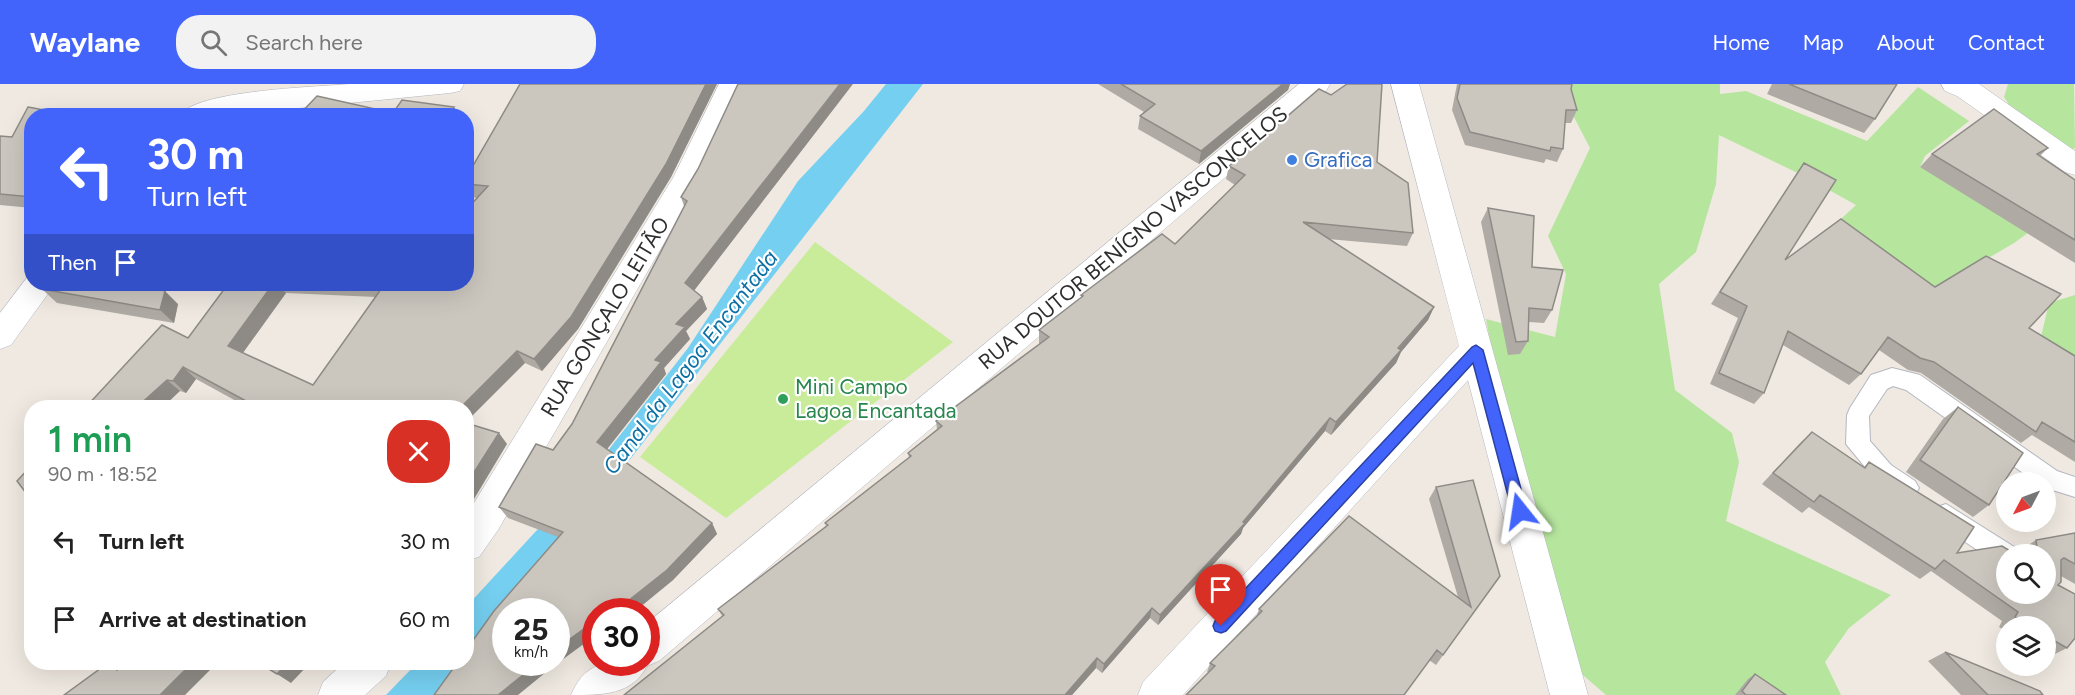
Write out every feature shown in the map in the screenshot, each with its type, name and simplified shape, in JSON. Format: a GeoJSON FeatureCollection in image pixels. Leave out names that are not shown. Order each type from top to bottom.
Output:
{"type":"FeatureCollection","features":[{"type":"Feature","properties":{"kind":"street"},"geometry":{"type":"LineString","coordinates":[[211,108],[450,84]]}},
{"type":"Feature","properties":{"kind":"street","name":"RUA GONÇALO LEITÃO"},"geometry":{"type":"LineString","coordinates":[[474,534],[686,181],[733,84]]}},
{"type":"Feature","properties":{"kind":"street","name":"RUA DOUTOR BENÍGNO VASCONCELOS"},"geometry":{"type":"LineString","coordinates":[[660,636],[1317,84]]}},
{"type":"Feature","properties":{"kind":"street"},"geometry":{"type":"LineString","coordinates":[[1405,84],[1569,695]]}},
{"type":"Feature","properties":{"kind":"street"},"geometry":{"type":"LineString","coordinates":[[1965,86],[2075,165]]}},
{"type":"Feature","properties":{"kind":"street"},"geometry":{"type":"LineString","coordinates":[[0,336],[35,291]]}},
{"type":"Feature","properties":{"kind":"street"},"geometry":{"type":"LineString","coordinates":[[1157,695],[1476,350]]}},
{"type":"Feature","properties":{"kind":"street"},"geometry":{"type":"LineString","coordinates":[[338,695],[365,670]]}},
{"type":"Feature","properties":{"kind":"street"},"geometry":{"type":"LineString","coordinates":[[590,695],[613,676]]}},
{"type":"Feature","properties":{"kind":"lane"},"geometry":{"type":"LineString","coordinates":[[1996,549],[1883,472],[1858,444],[1858,415],[1879,382],[1892,377],[1912,382],[2050,479],[2075,487]]}},
{"type":"Feature","properties":{"kind":"green space"},"geometry":{"type":"Polygon","coordinates":[[[1568,84],[1720,84],[1720,94],[1746,91],[1867,141],[1918,87],[1969,121],[1925,156],[1920,167],[2039,225],[2014,243],[1917,300],[1829,230],[1856,205],[1804,176],[1719,135],[1716,184],[1696,252],[1659,284],[1675,390],[1732,433],[1739,462],[1726,521],[1891,595],[1849,628],[1825,662],[1841,695],[1606,695],[1576,669],[1497,380],[1486,319],[1555,337],[1566,274],[1548,236],[1590,148],[1563,96],[1568,84]]]}},
{"type":"Feature","properties":{"kind":"green space"},"geometry":{"type":"Polygon","coordinates":[[[2008,84],[2074,84],[2075,148],[2071,150],[2018,118],[2004,97],[2008,84]]]}},
{"type":"Feature","properties":{"kind":"green space","name":"Mini Campo Lagoa Encantada"},"geometry":{"type":"Polygon","coordinates":[[[815,242],[953,342],[726,518],[640,457],[815,242]]]}},
{"type":"Feature","properties":{"kind":"green space"},"geometry":{"type":"Polygon","coordinates":[[[2075,295],[2075,376],[2037,354],[2049,303],[2075,295]]]}},
{"type":"Feature","properties":{"kind":"water","name":"Canal da Lagoa Encantada"},"geometry":{"type":"Polygon","coordinates":[[[886,84],[923,84],[520,598],[492,598],[492,632],[474,654],[474,598],[596,466],[688,348],[798,181],[864,111],[886,84]]]}},
{"type":"Feature","properties":{"kind":"water","name":"Canal da Lagoa Encantada"},"geometry":{"type":"Polygon","coordinates":[[[410,670],[461,670],[441,695],[386,695],[410,670]]]}},
{"type":"Feature","properties":{"kind":"building"},"geometry":{"type":"Polygon","coordinates":[[[520,84],[706,84],[666,164],[571,317],[534,359],[517,351],[468,400],[244,400],[183,367],[173,381],[167,380],[145,400],[92,400],[162,325],[188,338],[223,291],[268,291],[228,346],[313,385],[380,291],[474,291],[474,201],[488,186],[474,185],[474,164],[520,84]]]}},
{"type":"Feature","properties":{"kind":"building"},"geometry":{"type":"Polygon","coordinates":[[[738,84],[840,84],[685,283],[702,297],[676,324],[685,327],[655,360],[661,362],[597,442],[712,523],[667,570],[632,598],[582,598],[582,630],[570,639],[570,598],[505,598],[563,532],[499,507],[536,444],[553,450],[572,424],[687,201],[681,197],[698,169],[738,84]]]}},
{"type":"Feature","properties":{"kind":"building"},"geometry":{"type":"Polygon","coordinates":[[[1121,84],[1283,84],[1201,151],[1140,116],[1155,104],[1121,84]]]}},
{"type":"Feature","properties":{"kind":"building"},"geometry":{"type":"Polygon","coordinates":[[[1347,84],[1382,84],[1377,162],[1408,183],[1413,233],[1303,222],[1434,307],[1398,348],[1401,350],[1336,422],[1330,418],[1243,522],[1245,523],[1160,615],[1152,608],[1104,664],[1097,658],[1065,695],[624,695],[648,676],[660,676],[660,666],[724,615],[718,609],[828,525],[825,523],[911,456],[908,453],[942,426],[936,421],[1049,337],[1039,330],[1083,296],[1081,295],[1162,234],[1175,244],[1245,175],[1229,166],[1319,89],[1331,95],[1347,84]]]}},
{"type":"Feature","properties":{"kind":"building"},"geometry":{"type":"Polygon","coordinates":[[[1460,84],[1572,84],[1571,89],[1577,110],[1566,110],[1563,149],[1551,147],[1550,151],[1470,132],[1457,98],[1460,84]]]}},
{"type":"Feature","properties":{"kind":"building"},"geometry":{"type":"Polygon","coordinates":[[[1789,84],[1897,84],[1875,119],[1789,84]]]}},
{"type":"Feature","properties":{"kind":"building"},"geometry":{"type":"Polygon","coordinates":[[[317,96],[371,108],[306,108],[317,96]]]}},
{"type":"Feature","properties":{"kind":"building"},"geometry":{"type":"Polygon","coordinates":[[[402,100],[453,108],[396,108],[402,100]]]}},
{"type":"Feature","properties":{"kind":"building"},"geometry":{"type":"Polygon","coordinates":[[[1994,109],[2048,148],[2037,154],[2075,180],[2075,240],[1932,154],[1994,109]]]}},
{"type":"Feature","properties":{"kind":"building"},"geometry":{"type":"Polygon","coordinates":[[[24,114],[24,196],[0,194],[0,136],[12,137],[24,114]]]}},
{"type":"Feature","properties":{"kind":"building"},"geometry":{"type":"Polygon","coordinates":[[[1804,163],[1836,180],[1785,260],[1841,219],[1935,287],[1986,256],[2061,294],[2029,328],[2075,356],[2075,442],[2042,422],[2036,432],[1934,362],[1920,358],[1888,337],[1861,374],[1788,331],[1764,393],[1719,373],[1747,306],[1720,292],[1804,163]]]}},
{"type":"Feature","properties":{"kind":"building"},"geometry":{"type":"Polygon","coordinates":[[[1488,208],[1534,216],[1532,267],[1563,270],[1552,310],[1529,308],[1528,341],[1516,342],[1488,208]]]}},
{"type":"Feature","properties":{"kind":"building"},"geometry":{"type":"Polygon","coordinates":[[[53,291],[165,291],[160,310],[53,291]]]}},
{"type":"Feature","properties":{"kind":"building"},"geometry":{"type":"Polygon","coordinates":[[[1958,407],[2023,453],[2011,472],[1996,472],[1996,494],[1989,505],[1920,460],[1958,407]]]}},
{"type":"Feature","properties":{"kind":"building"},"geometry":{"type":"Polygon","coordinates":[[[474,425],[499,433],[474,472],[474,425]]]}},
{"type":"Feature","properties":{"kind":"building"},"geometry":{"type":"Polygon","coordinates":[[[1812,432],[1865,468],[1869,462],[1974,527],[1957,553],[1996,547],[1996,597],[1944,560],[1935,569],[1820,495],[1814,502],[1773,473],[1812,432]]]}},
{"type":"Feature","properties":{"kind":"building"},"geometry":{"type":"Polygon","coordinates":[[[24,474],[24,490],[17,481],[24,474]]]}},
{"type":"Feature","properties":{"kind":"building"},"geometry":{"type":"Polygon","coordinates":[[[1473,480],[1500,576],[1443,655],[1437,650],[1404,695],[1186,695],[1215,666],[1210,663],[1262,611],[1259,609],[1349,516],[1471,607],[1436,487],[1473,480]]]}},
{"type":"Feature","properties":{"kind":"building"},"geometry":{"type":"Polygon","coordinates":[[[2075,533],[2075,564],[2064,558],[2061,560],[2061,582],[2058,585],[2075,594],[2075,638],[2067,648],[2056,642],[2056,616],[2016,616],[2018,612],[2007,604],[2056,604],[2056,544],[2037,544],[2036,540],[2075,533]]]}},
{"type":"Feature","properties":{"kind":"building"},"geometry":{"type":"Polygon","coordinates":[[[492,614],[492,676],[522,676],[498,695],[434,695],[452,670],[474,670],[474,639],[492,614]]]}},
{"type":"Feature","properties":{"kind":"building"},"geometry":{"type":"Polygon","coordinates":[[[1945,652],[1996,673],[1996,676],[2003,676],[2040,691],[2043,695],[1988,695],[1945,652]]]}},
{"type":"Feature","properties":{"kind":"building"},"geometry":{"type":"Polygon","coordinates":[[[98,670],[185,670],[160,695],[64,695],[98,670]]]}},
{"type":"Feature","properties":{"kind":"building"},"geometry":{"type":"Polygon","coordinates":[[[1755,674],[1786,695],[1746,695],[1742,691],[1755,674]]]}},
{"type":"Feature","properties":{"kind":"place","name":"Grafica"},"geometry":{"type":"Point","coordinates":[1292,160]}},
{"type":"Feature","properties":{"kind":"place","name":"Mini Campo Lagoa Encantada"},"geometry":{"type":"Point","coordinates":[783,399]}},
{"type":"Feature","properties":{"kind":"route"},"geometry":{"type":"LineString","coordinates":[[1221,626],[1476,350],[1520,511]]}}]}
